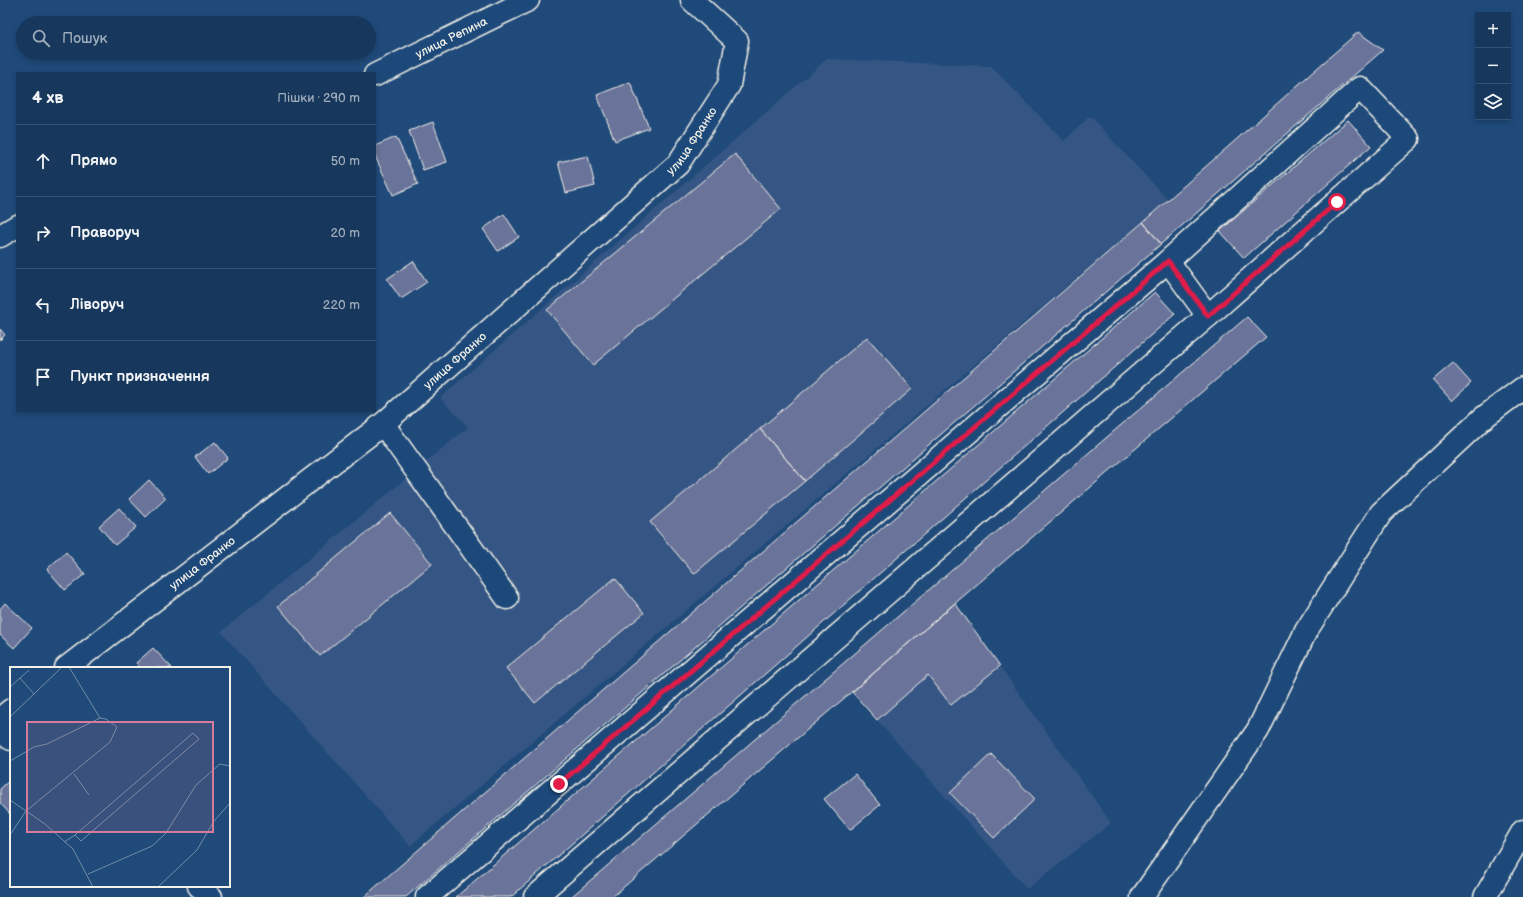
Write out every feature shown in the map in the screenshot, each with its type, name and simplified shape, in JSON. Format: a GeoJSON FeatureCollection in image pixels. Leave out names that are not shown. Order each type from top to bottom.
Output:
{"type":"FeatureCollection","features":[{"type":"Feature","properties":{"kind":"street","name":"улица Репина"},"geometry":{"type":"LineString","coordinates":[[376,75],[528,0]]}},
{"type":"Feature","properties":{"kind":"street","name":"улица Франко"},"geometry":{"type":"LineString","coordinates":[[67,667],[383,424],[678,164],[729,85],[737,41],[692,0]]}},
{"type":"Feature","properties":{"kind":"street"},"geometry":{"type":"LineString","coordinates":[[427,897],[1168,261],[1360,88],[1408,139],[1208,316],[535,897]]}},
{"type":"Feature","properties":{"kind":"street"},"geometry":{"type":"LineString","coordinates":[[0,236],[16,227]]}},
{"type":"Feature","properties":{"kind":"street"},"geometry":{"type":"LineString","coordinates":[[1168,261],[1208,316]]}},
{"type":"Feature","properties":{"kind":"street"},"geometry":{"type":"LineString","coordinates":[[1142,897],[1258,730],[1306,631],[1381,513],[1483,418],[1523,388]]}},
{"type":"Feature","properties":{"kind":"street"},"geometry":{"type":"LineString","coordinates":[[383,424],[507,598]]}},
{"type":"Feature","properties":{"kind":"street"},"geometry":{"type":"LineString","coordinates":[[0,719],[10,711]]}},
{"type":"Feature","properties":{"kind":"street"},"geometry":{"type":"LineString","coordinates":[[0,731],[10,738]]}},
{"type":"Feature","properties":{"kind":"street"},"geometry":{"type":"LineString","coordinates":[[1485,897],[1523,831]]}},
{"type":"Feature","properties":{"kind":"street"},"geometry":{"type":"LineString","coordinates":[[200,887],[211,897]]}},
{"type":"Feature","properties":{"kind":"shaded area"},"geometry":{"type":"Polygon","coordinates":[[[827,59],[991,66],[1064,141],[1090,116],[1168,200],[410,846],[221,632],[468,427],[440,398],[827,59]]]}},
{"type":"Feature","properties":{"kind":"shaded area"},"geometry":{"type":"Polygon","coordinates":[[[955,603],[1111,823],[1027,889],[852,692],[955,603]]]}},
{"type":"Feature","properties":{"kind":"building"},"geometry":{"type":"Polygon","coordinates":[[[1358,32],[1383,50],[1161,244],[1143,222],[1358,32]]]}},
{"type":"Feature","properties":{"kind":"building"},"geometry":{"type":"Polygon","coordinates":[[[630,82],[649,128],[615,141],[597,95],[630,82]]]}},
{"type":"Feature","properties":{"kind":"building"},"geometry":{"type":"Polygon","coordinates":[[[1348,120],[1371,146],[1244,258],[1220,231],[1348,120]]]}},
{"type":"Feature","properties":{"kind":"building"},"geometry":{"type":"Polygon","coordinates":[[[433,122],[447,162],[423,170],[409,131],[433,122]]]}},
{"type":"Feature","properties":{"kind":"building"},"geometry":{"type":"Polygon","coordinates":[[[396,137],[418,184],[393,195],[376,158],[376,146],[396,137]]]}},
{"type":"Feature","properties":{"kind":"building"},"geometry":{"type":"Polygon","coordinates":[[[735,154],[781,209],[593,365],[547,310],[735,154]]]}},
{"type":"Feature","properties":{"kind":"building"},"geometry":{"type":"Polygon","coordinates":[[[588,156],[595,186],[566,193],[558,162],[588,156]]]}},
{"type":"Feature","properties":{"kind":"building"},"geometry":{"type":"Polygon","coordinates":[[[504,214],[519,237],[498,251],[483,229],[504,214]]]}},
{"type":"Feature","properties":{"kind":"building"},"geometry":{"type":"Polygon","coordinates":[[[1143,222],[1161,244],[406,897],[364,897],[1143,222]]]}},
{"type":"Feature","properties":{"kind":"building"},"geometry":{"type":"Polygon","coordinates":[[[413,261],[427,282],[401,299],[387,279],[413,261]]]}},
{"type":"Feature","properties":{"kind":"building"},"geometry":{"type":"Polygon","coordinates":[[[1155,292],[1175,314],[511,897],[456,897],[1155,292]]]}},
{"type":"Feature","properties":{"kind":"building"},"geometry":{"type":"Polygon","coordinates":[[[1247,317],[1266,337],[612,897],[571,897],[1247,317]]]}},
{"type":"Feature","properties":{"kind":"building"},"geometry":{"type":"Polygon","coordinates":[[[0,329],[5,335],[0,340],[0,329]]]}},
{"type":"Feature","properties":{"kind":"building"},"geometry":{"type":"Polygon","coordinates":[[[867,337],[912,389],[805,481],[760,429],[867,337]]]}},
{"type":"Feature","properties":{"kind":"building"},"geometry":{"type":"Polygon","coordinates":[[[1453,363],[1471,383],[1452,401],[1433,380],[1453,363]]]}},
{"type":"Feature","properties":{"kind":"building"},"geometry":{"type":"Polygon","coordinates":[[[760,429],[805,481],[694,574],[650,522],[760,429]]]}},
{"type":"Feature","properties":{"kind":"building"},"geometry":{"type":"Polygon","coordinates":[[[215,442],[228,458],[208,474],[195,457],[215,442]]]}},
{"type":"Feature","properties":{"kind":"building"},"geometry":{"type":"Polygon","coordinates":[[[149,480],[166,498],[146,517],[129,499],[149,480]]]}},
{"type":"Feature","properties":{"kind":"building"},"geometry":{"type":"Polygon","coordinates":[[[119,508],[136,527],[115,545],[99,526],[119,508]]]}},
{"type":"Feature","properties":{"kind":"building"},"geometry":{"type":"Polygon","coordinates":[[[390,513],[432,564],[320,656],[278,606],[390,513]]]}},
{"type":"Feature","properties":{"kind":"building"},"geometry":{"type":"Polygon","coordinates":[[[66,552],[85,574],[65,590],[47,569],[66,552]]]}},
{"type":"Feature","properties":{"kind":"building"},"geometry":{"type":"Polygon","coordinates":[[[615,578],[644,613],[535,703],[506,668],[615,578]]]}},
{"type":"Feature","properties":{"kind":"building"},"geometry":{"type":"Polygon","coordinates":[[[5,603],[32,628],[14,648],[0,635],[0,609],[5,603]]]}},
{"type":"Feature","properties":{"kind":"building"},"geometry":{"type":"Polygon","coordinates":[[[955,603],[1000,666],[951,705],[928,675],[877,720],[852,692],[955,603]]]}},
{"type":"Feature","properties":{"kind":"building"},"geometry":{"type":"Polygon","coordinates":[[[153,648],[171,667],[140,667],[136,663],[153,648]]]}},
{"type":"Feature","properties":{"kind":"building"},"geometry":{"type":"Polygon","coordinates":[[[991,754],[1035,799],[994,838],[950,793],[991,754]]]}},
{"type":"Feature","properties":{"kind":"building"},"geometry":{"type":"Polygon","coordinates":[[[855,774],[880,805],[850,830],[824,799],[855,774]]]}},
{"type":"Feature","properties":{"kind":"building"},"geometry":{"type":"Polygon","coordinates":[[[10,780],[10,814],[0,803],[0,789],[10,780]]]}},
{"type":"Feature","properties":{"kind":"route"},"geometry":{"type":"LineString","coordinates":[[559,784],[1168,261],[1208,316],[1337,202]]}}]}
